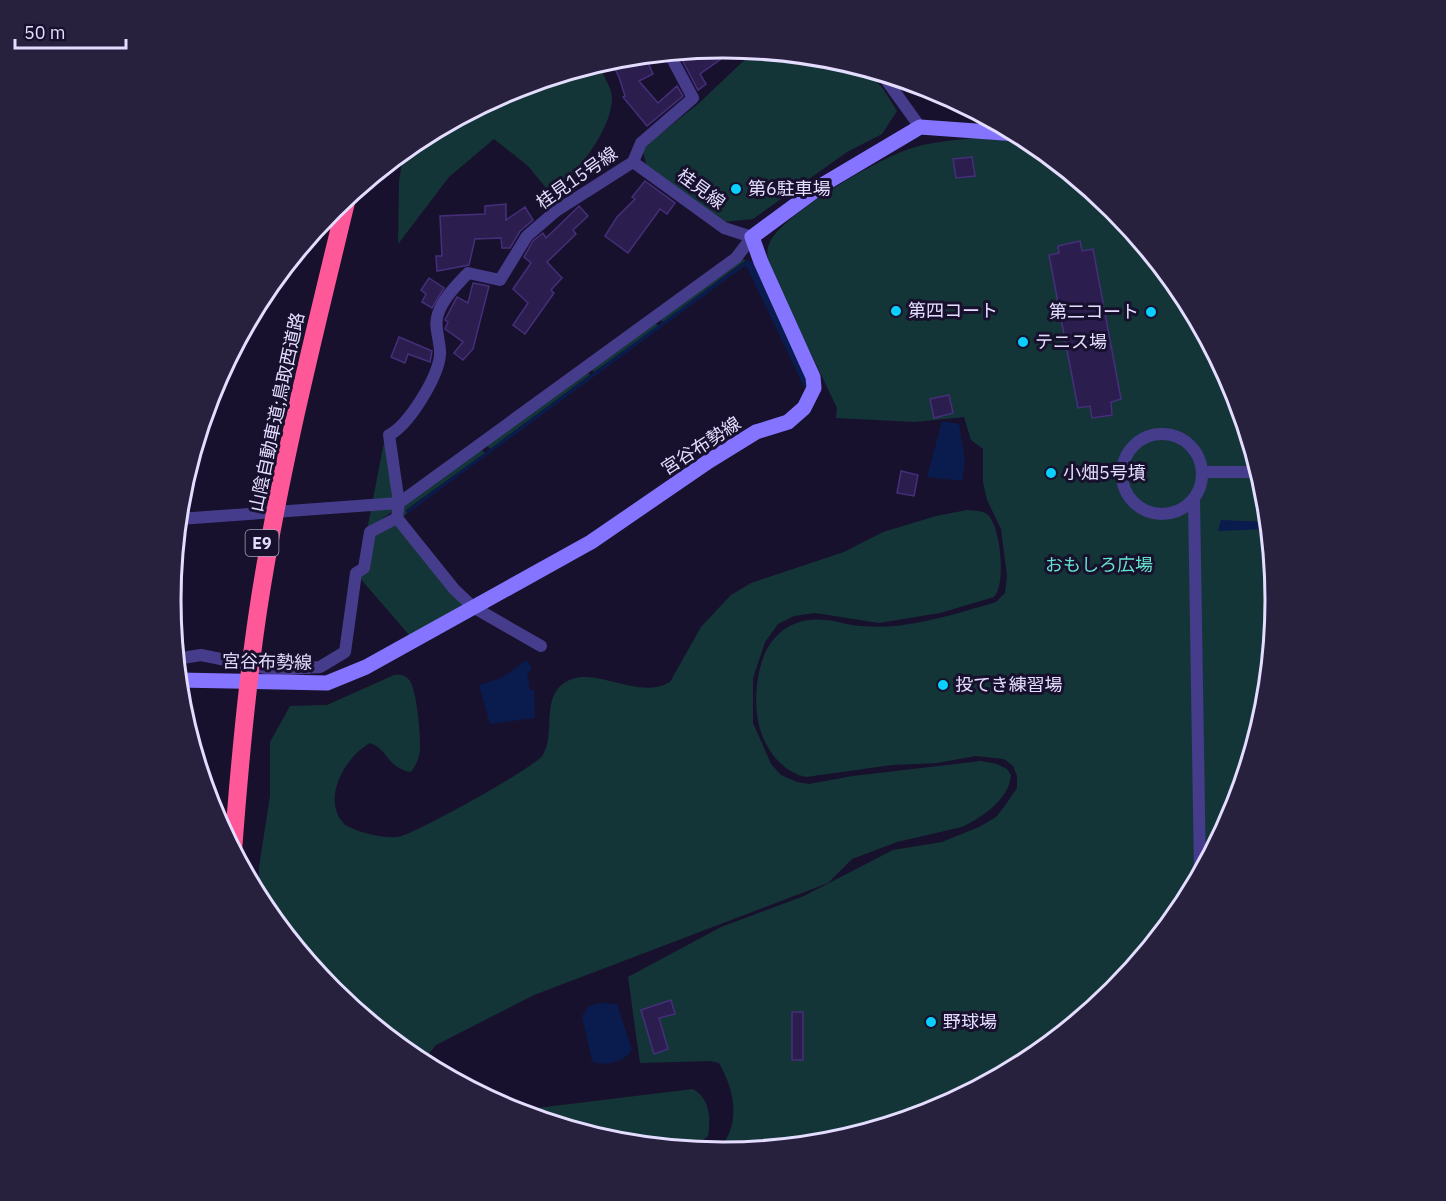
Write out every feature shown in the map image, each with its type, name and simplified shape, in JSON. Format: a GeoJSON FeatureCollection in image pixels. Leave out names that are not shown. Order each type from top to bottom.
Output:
{"type":"FeatureCollection","features":[{"type":"Feature","properties":{"kind":"highway","name":"山陰自動車道;鳥取西道路"},"geometry":{"type":"LineString","coordinates":[[304,360],[343,215]]}},
{"type":"Feature","properties":{"kind":"highway","name":"山陰自動車道;鳥取西道路"},"geometry":{"type":"LineString","coordinates":[[227,818],[237,729],[330,227]]}},
{"type":"Feature","properties":{"kind":"highway","name":"山陰自動車道;鳥取西道路"},"geometry":{"type":"LineString","coordinates":[[234,833],[237,729]]}},
{"type":"Feature","properties":{"kind":"street","name":"桂見15号線"},"geometry":{"type":"LineString","coordinates":[[399,503],[389,435],[397,431],[423,397],[439,363],[438,313],[452,291],[468,273],[500,280],[527,236],[556,211],[633,162],[641,143],[693,99],[673,61]]}},
{"type":"Feature","properties":{"kind":"street"},"geometry":{"type":"LineString","coordinates":[[892,86],[920,127]]}},
{"type":"Feature","properties":{"kind":"street"},"geometry":{"type":"LineString","coordinates":[[188,518],[399,503],[718,272],[736,258],[752,237],[824,183],[920,127],[996,133]]}},
{"type":"Feature","properties":{"kind":"street","name":"桂見線"},"geometry":{"type":"LineString","coordinates":[[633,162],[724,228],[752,237]]}},
{"type":"Feature","properties":{"kind":"street","name":"宮谷布勢線"},"geometry":{"type":"LineString","coordinates":[[187,680],[327,683],[366,667],[591,542],[709,460],[756,432],[788,422],[804,408],[814,388],[813,376],[761,262],[752,237]]}},
{"type":"Feature","properties":{"kind":"street"},"geometry":{"type":"LineString","coordinates":[[1160,433],[1185,440],[1195,449],[1201,461],[1202,472],[1200,487],[1194,499],[1185,508],[1172,514],[1159,515],[1134,504],[1126,493],[1122,480],[1122,467],[1127,454],[1135,444],[1147,436],[1160,433]]}},
{"type":"Feature","properties":{"kind":"street"},"geometry":{"type":"LineString","coordinates":[[1202,472],[1250,472]]}},
{"type":"Feature","properties":{"kind":"street"},"geometry":{"type":"LineString","coordinates":[[1194,499],[1200,857]]}},
{"type":"Feature","properties":{"kind":"street"},"geometry":{"type":"LineString","coordinates":[[399,503],[397,518],[454,589],[473,607],[541,646]]}},
{"type":"Feature","properties":{"kind":"street"},"geometry":{"type":"LineString","coordinates":[[184,658],[201,655],[275,670],[320,667],[345,652],[356,573],[364,568],[370,532],[397,518]]}},
{"type":"Feature","properties":{"kind":"green space"},"geometry":{"type":"Polygon","coordinates":[[[745,59],[794,63],[875,81],[897,111],[882,134],[847,152],[753,219],[724,222],[646,165],[643,151],[646,145],[698,104],[745,59]]]}},
{"type":"Feature","properties":{"kind":"green space"},"geometry":{"type":"Polygon","coordinates":[[[602,72],[609,85],[612,94],[610,111],[599,138],[571,176],[551,194],[528,166],[494,139],[449,177],[398,244],[399,181],[402,165],[452,131],[483,114],[549,87],[602,72]]]}},
{"type":"Feature","properties":{"kind":"green space","name":"おもしろ広場"},"geometry":{"type":"Polygon","coordinates":[[[977,138],[1010,141],[1080,193],[1106,217],[1153,271],[1174,299],[1209,361],[1224,393],[1247,460],[1260,530],[1264,565],[1264,636],[1255,706],[1247,741],[1224,808],[1192,872],[1174,902],[1130,958],[1080,1008],[1024,1051],[994,1070],[963,1087],[897,1114],[829,1132],[794,1138],[725,1142],[733,1120],[733,1109],[729,1086],[719,1063],[710,1061],[640,1063],[628,977],[721,927],[804,896],[893,850],[942,842],[979,827],[996,817],[1017,788],[1017,776],[1013,766],[1004,759],[976,756],[937,763],[892,765],[806,777],[798,775],[779,762],[769,749],[759,727],[756,702],[757,685],[764,656],[775,637],[792,625],[814,620],[858,626],[903,625],[996,602],[1005,593],[1007,576],[1001,529],[987,500],[983,482],[983,449],[971,440],[964,417],[915,422],[836,418],[837,408],[769,266],[767,256],[769,243],[781,228],[834,188],[894,155],[909,149],[977,138]]]}},
{"type":"Feature","properties":{"kind":"green space"},"geometry":{"type":"Polygon","coordinates":[[[741,259],[746,260],[663,322],[660,319],[741,259]]]}},
{"type":"Feature","properties":{"kind":"green space"},"geometry":{"type":"Polygon","coordinates":[[[655,322],[658,326],[594,372],[591,369],[655,322]]]}},
{"type":"Feature","properties":{"kind":"green space"},"geometry":{"type":"Polygon","coordinates":[[[587,372],[590,375],[490,449],[486,445],[587,372]]]}},
{"type":"Feature","properties":{"kind":"green space"},"geometry":{"type":"Polygon","coordinates":[[[385,437],[388,442],[393,511],[367,530],[385,437]]]}},
{"type":"Feature","properties":{"kind":"green space"},"geometry":{"type":"Polygon","coordinates":[[[481,449],[485,453],[406,510],[407,513],[403,517],[405,503],[481,449]]]}},
{"type":"Feature","properties":{"kind":"green space"},"geometry":{"type":"Polygon","coordinates":[[[967,510],[979,511],[989,516],[997,533],[1001,557],[1000,581],[994,597],[940,613],[879,623],[815,613],[794,616],[778,624],[765,642],[753,678],[753,723],[771,764],[781,775],[797,782],[809,784],[853,776],[981,761],[997,764],[1007,769],[1011,775],[1009,784],[1000,800],[970,823],[962,827],[897,842],[852,859],[828,883],[534,995],[436,1045],[428,1055],[393,1030],[340,984],[293,930],[259,880],[270,796],[270,742],[290,706],[327,705],[394,675],[403,675],[410,681],[415,695],[420,735],[420,753],[411,772],[397,767],[381,750],[370,743],[352,758],[335,792],[338,815],[345,825],[370,834],[398,837],[473,800],[520,773],[543,755],[549,735],[550,713],[555,693],[572,679],[595,678],[646,688],[658,687],[670,682],[701,627],[731,595],[751,583],[844,552],[883,532],[936,516],[967,510]]]}},
{"type":"Feature","properties":{"kind":"green space"},"geometry":{"type":"Polygon","coordinates":[[[395,524],[464,604],[410,636],[359,577],[366,537],[395,524]]]}},
{"type":"Feature","properties":{"kind":"green space"},"geometry":{"type":"Polygon","coordinates":[[[693,1089],[703,1098],[708,1110],[708,1136],[701,1141],[652,1138],[583,1124],[534,1108],[693,1089]]]}},
{"type":"Feature","properties":{"kind":"water"},"geometry":{"type":"Polygon","coordinates":[[[747,260],[753,262],[808,381],[805,389],[746,265],[408,513],[406,511],[747,260]]]}},
{"type":"Feature","properties":{"kind":"water"},"geometry":{"type":"Polygon","coordinates":[[[942,421],[959,424],[965,461],[962,481],[927,477],[942,421]]]}},
{"type":"Feature","properties":{"kind":"water"},"geometry":{"type":"Polygon","coordinates":[[[1221,520],[1259,522],[1260,529],[1218,531],[1221,520]]]}},
{"type":"Feature","properties":{"kind":"water"},"geometry":{"type":"Polygon","coordinates":[[[527,660],[532,670],[527,673],[530,690],[534,690],[535,718],[490,724],[479,685],[501,678],[527,660]]]}},
{"type":"Feature","properties":{"kind":"water"},"geometry":{"type":"Polygon","coordinates":[[[600,1003],[617,1004],[632,1050],[624,1058],[603,1064],[592,1061],[582,1016],[589,1006],[600,1003]]]}},
{"type":"Feature","properties":{"kind":"building"},"geometry":{"type":"Polygon","coordinates":[[[722,58],[700,74],[706,84],[698,90],[682,60],[722,58]]]}},
{"type":"Feature","properties":{"kind":"building"},"geometry":{"type":"Polygon","coordinates":[[[648,64],[653,74],[639,81],[658,103],[677,86],[683,96],[647,126],[623,97],[625,96],[615,69],[648,64]]]}},
{"type":"Feature","properties":{"kind":"building"},"geometry":{"type":"Polygon","coordinates":[[[972,157],[975,176],[956,178],[953,159],[972,157]]]}},
{"type":"Feature","properties":{"kind":"building"},"geometry":{"type":"Polygon","coordinates":[[[645,181],[675,203],[667,214],[660,209],[628,253],[605,236],[617,217],[635,199],[632,197],[645,181]]]}},
{"type":"Feature","properties":{"kind":"building"},"geometry":{"type":"Polygon","coordinates":[[[506,204],[506,220],[525,207],[533,220],[520,231],[510,248],[502,248],[501,238],[475,239],[469,265],[437,271],[436,256],[442,256],[440,216],[485,214],[485,206],[506,204]]]}},
{"type":"Feature","properties":{"kind":"building"},"geometry":{"type":"Polygon","coordinates":[[[579,206],[588,216],[573,230],[576,234],[547,262],[562,278],[551,290],[554,293],[525,334],[513,325],[528,303],[513,289],[531,263],[524,257],[533,241],[543,233],[546,238],[579,206]]]}},
{"type":"Feature","properties":{"kind":"building"},"geometry":{"type":"Polygon","coordinates":[[[1080,241],[1082,251],[1093,249],[1121,399],[1111,402],[1112,415],[1092,418],[1090,406],[1078,408],[1049,255],[1059,253],[1058,246],[1080,241]]]}},
{"type":"Feature","properties":{"kind":"building"},"geometry":{"type":"Polygon","coordinates":[[[429,278],[444,288],[432,308],[422,302],[426,294],[421,290],[429,278]]]}},
{"type":"Feature","properties":{"kind":"building"},"geometry":{"type":"Polygon","coordinates":[[[473,283],[489,286],[473,349],[463,360],[454,353],[463,342],[445,329],[448,322],[445,320],[457,297],[468,303],[473,283]]]}},
{"type":"Feature","properties":{"kind":"building"},"geometry":{"type":"Polygon","coordinates":[[[399,337],[432,351],[430,362],[408,354],[405,363],[391,357],[399,337]]]}},
{"type":"Feature","properties":{"kind":"building"},"geometry":{"type":"Polygon","coordinates":[[[949,395],[953,413],[934,418],[930,399],[949,395]]]}},
{"type":"Feature","properties":{"kind":"building"},"geometry":{"type":"Polygon","coordinates":[[[901,471],[918,475],[914,496],[897,493],[901,471]]]}},
{"type":"Feature","properties":{"kind":"building"},"geometry":{"type":"Polygon","coordinates":[[[671,1000],[675,1014],[659,1018],[668,1049],[654,1054],[641,1010],[671,1000]]]}},
{"type":"Feature","properties":{"kind":"building"},"geometry":{"type":"Polygon","coordinates":[[[792,1012],[803,1012],[803,1060],[792,1060],[792,1012]]]}},
{"type":"Feature","properties":{"kind":"place","name":"第6駐車場"},"geometry":{"type":"Point","coordinates":[736,189]}},
{"type":"Feature","properties":{"kind":"place","name":"第四コート"},"geometry":{"type":"Point","coordinates":[896,311]}},
{"type":"Feature","properties":{"kind":"place","name":"第二コート"},"geometry":{"type":"Point","coordinates":[1151,312]}},
{"type":"Feature","properties":{"kind":"place","name":"テニス場"},"geometry":{"type":"Point","coordinates":[1023,342]}},
{"type":"Feature","properties":{"kind":"place","name":"小畑5号墳"},"geometry":{"type":"Point","coordinates":[1051,473]}},
{"type":"Feature","properties":{"kind":"place","name":"投てき練習場"},"geometry":{"type":"Point","coordinates":[943,685]}},
{"type":"Feature","properties":{"kind":"place","name":"野球場"},"geometry":{"type":"Point","coordinates":[931,1022]}}]}
